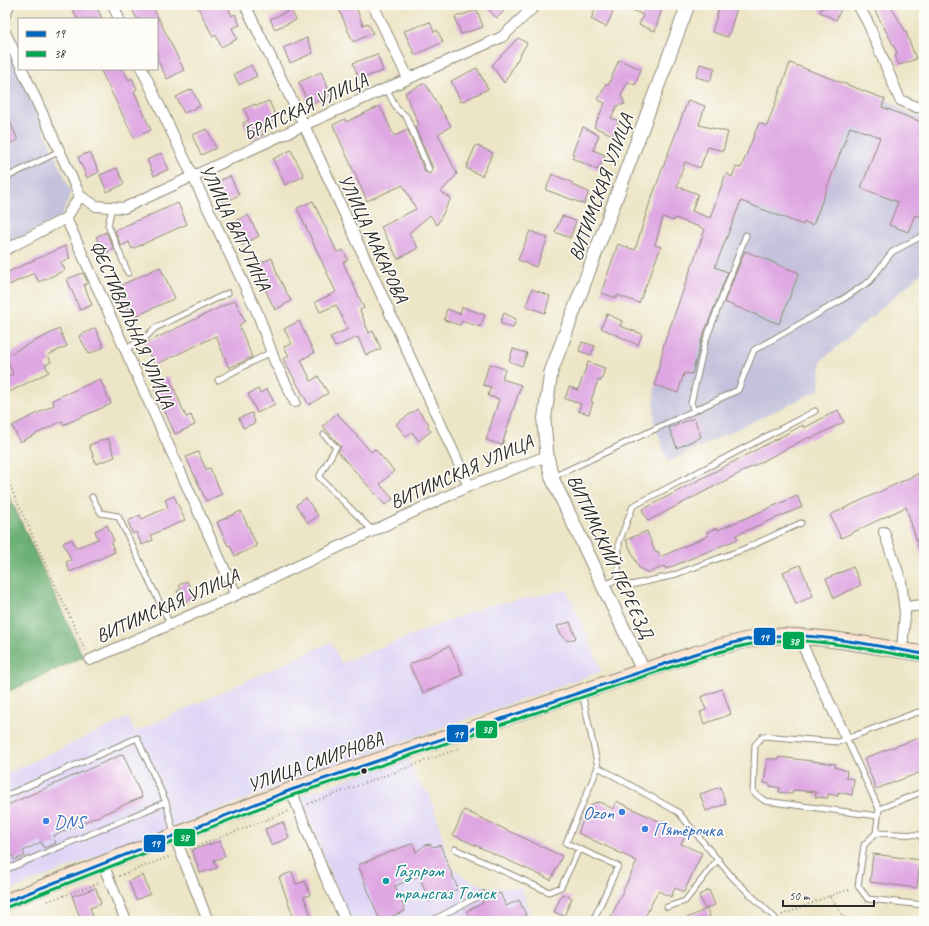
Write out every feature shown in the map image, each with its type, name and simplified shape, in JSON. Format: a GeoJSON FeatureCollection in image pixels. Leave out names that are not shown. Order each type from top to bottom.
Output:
{"type":"FeatureCollection","features":[{"type":"Feature","properties":{"kind":"main road","name":"УЛИЦА СМИРНОВА"},"geometry":{"type":"LineString","coordinates":[[5,902],[291,790],[694,654],[748,641],[780,636],[833,640],[924,654]]}},
{"type":"Feature","properties":{"kind":"street"},"geometry":{"type":"LineString","coordinates":[[112,5],[118,18]]}},
{"type":"Feature","properties":{"kind":"street","name":"УЛИЦА МАКАРОВА"},"geometry":{"type":"LineString","coordinates":[[245,5],[304,125],[469,486]]}},
{"type":"Feature","properties":{"kind":"street"},"geometry":{"type":"LineString","coordinates":[[374,5],[408,78]]}},
{"type":"Feature","properties":{"kind":"street","name":"БРАТСКАЯ УЛИЦА"},"geometry":{"type":"LineString","coordinates":[[80,196],[96,206],[124,208],[304,125],[502,37],[536,5]]}},
{"type":"Feature","properties":{"kind":"street","name":"ВИТИМСКАЯ УЛИЦА"},"geometry":{"type":"LineString","coordinates":[[90,660],[236,595],[469,486],[547,456],[544,422],[551,372],[688,5]]}},
{"type":"Feature","properties":{"kind":"street"},"geometry":{"type":"LineString","coordinates":[[858,5],[868,23],[900,100],[916,107],[924,107]]}},
{"type":"Feature","properties":{"kind":"street"},"geometry":{"type":"LineString","coordinates":[[6,35],[18,60]]}},
{"type":"Feature","properties":{"kind":"street"},"geometry":{"type":"LineString","coordinates":[[5,250],[66,218],[80,196],[22,70]]}},
{"type":"Feature","properties":{"kind":"street","name":"УЛИЦА ВАТУТИНА"},"geometry":{"type":"LineString","coordinates":[[142,70],[258,314],[271,352],[295,402]]}},
{"type":"Feature","properties":{"kind":"street","name":"ФЕСТИВАЛЬНАЯ УЛИЦА"},"geometry":{"type":"LineString","coordinates":[[66,218],[236,595]]}},
{"type":"Feature","properties":{"kind":"street","name":"ВИТИМСКИЙ ПЕРЕЕЗД"},"geometry":{"type":"LineString","coordinates":[[547,456],[552,478],[643,670]]}},
{"type":"Feature","properties":{"kind":"street"},"geometry":{"type":"LineString","coordinates":[[884,532],[901,581],[904,606],[902,650]]}},
{"type":"Feature","properties":{"kind":"street"},"geometry":{"type":"LineString","coordinates":[[904,606],[924,605]]}},
{"type":"Feature","properties":{"kind":"street"},"geometry":{"type":"LineString","coordinates":[[795,637],[801,642],[846,738]]}},
{"type":"Feature","properties":{"kind":"street"},"geometry":{"type":"LineString","coordinates":[[291,790],[327,881],[346,921]]}},
{"type":"Feature","properties":{"kind":"street"},"geometry":{"type":"LineString","coordinates":[[174,835],[208,921]]}},
{"type":"Feature","properties":{"kind":"street"},"geometry":{"type":"LineString","coordinates":[[103,864],[126,921]]}},
{"type":"Feature","properties":{"kind":"lane"},"geometry":{"type":"LineString","coordinates":[[386,88],[397,108],[406,116],[429,170]]}},
{"type":"Feature","properties":{"kind":"lane"},"geometry":{"type":"LineString","coordinates":[[5,178],[60,151]]}},
{"type":"Feature","properties":{"kind":"lane"},"geometry":{"type":"LineString","coordinates":[[112,208],[108,225],[128,273]]}},
{"type":"Feature","properties":{"kind":"lane"},"geometry":{"type":"LineString","coordinates":[[552,478],[738,390],[754,350],[840,301],[870,280],[892,252],[922,236],[924,233]]}},
{"type":"Feature","properties":{"kind":"lane"},"geometry":{"type":"LineString","coordinates":[[694,411],[691,403],[705,342],[746,235]]}},
{"type":"Feature","properties":{"kind":"lane"},"geometry":{"type":"LineString","coordinates":[[125,349],[143,340],[155,328],[228,293]]}},
{"type":"Feature","properties":{"kind":"lane"},"geometry":{"type":"LineString","coordinates":[[218,380],[271,352]]}},
{"type":"Feature","properties":{"kind":"lane"},"geometry":{"type":"LineString","coordinates":[[618,579],[619,542],[633,506],[815,411]]}},
{"type":"Feature","properties":{"kind":"lane"},"geometry":{"type":"LineString","coordinates":[[324,435],[336,447],[319,477],[373,531]]}},
{"type":"Feature","properties":{"kind":"lane"},"geometry":{"type":"LineString","coordinates":[[92,497],[101,513],[118,516],[170,624]]}},
{"type":"Feature","properties":{"kind":"lane"},"geometry":{"type":"LineString","coordinates":[[604,585],[618,579],[631,585],[671,576],[744,549],[801,523]]}},
{"type":"Feature","properties":{"kind":"lane"},"geometry":{"type":"LineString","coordinates":[[581,691],[598,767],[566,843],[618,866],[593,921]]}},
{"type":"Feature","properties":{"kind":"lane"},"geometry":{"type":"LineString","coordinates":[[878,816],[765,801],[753,792],[755,745],[763,736],[838,742],[924,711]]}},
{"type":"Feature","properties":{"kind":"lane"},"geometry":{"type":"LineString","coordinates":[[5,796],[136,738],[166,802],[174,835]]}},
{"type":"Feature","properties":{"kind":"lane"},"geometry":{"type":"LineString","coordinates":[[846,738],[879,809],[876,833],[864,845],[858,886],[868,899],[924,905]]}},
{"type":"Feature","properties":{"kind":"lane"},"geometry":{"type":"LineString","coordinates":[[598,767],[678,812],[733,878],[776,919]]}},
{"type":"Feature","properties":{"kind":"lane"},"geometry":{"type":"LineString","coordinates":[[879,809],[924,791]]}},
{"type":"Feature","properties":{"kind":"lane"},"geometry":{"type":"LineString","coordinates":[[5,870],[166,802]]}},
{"type":"Feature","properties":{"kind":"lane"},"geometry":{"type":"LineString","coordinates":[[876,833],[920,835],[924,843]]}},
{"type":"Feature","properties":{"kind":"lane"},"geometry":{"type":"LineString","coordinates":[[455,849],[549,892],[561,888],[579,848]]}},
{"type":"Feature","properties":{"kind":"lane"},"geometry":{"type":"LineString","coordinates":[[667,907],[685,901],[718,859]]}},
{"type":"Feature","properties":{"kind":"lane"},"geometry":{"type":"LineString","coordinates":[[431,921],[439,919],[483,894]]}},
{"type":"Feature","properties":{"kind":"path"},"geometry":{"type":"LineString","coordinates":[[5,475],[90,660]]}},
{"type":"Feature","properties":{"kind":"path"},"geometry":{"type":"LineString","coordinates":[[42,903],[110,880],[298,807],[465,747]]}},
{"type":"Feature","properties":{"kind":"path"},"geometry":{"type":"LineString","coordinates":[[776,919],[858,886]]}},
{"type":"Feature","properties":{"kind":"path"},"geometry":{"type":"LineString","coordinates":[[830,896],[847,921]]}},
{"type":"Feature","properties":{"kind":"shaded area"},"geometry":{"type":"Polygon","coordinates":[[[5,43],[71,192],[62,216],[5,246],[5,43]]]}},
{"type":"Feature","properties":{"kind":"shaded area"},"geometry":{"type":"Polygon","coordinates":[[[790,63],[885,99],[914,116],[924,115],[924,271],[821,361],[819,390],[668,462],[654,423],[655,385],[664,344],[726,173],[732,176],[741,168],[759,123],[767,125],[790,63]]]}},
{"type":"Feature","properties":{"kind":"shaded area"},"geometry":{"type":"Polygon","coordinates":[[[567,590],[602,671],[290,782],[5,892],[5,774],[128,718],[135,732],[331,642],[341,663],[483,607],[567,590]]]}},
{"type":"Feature","properties":{"kind":"shaded area","name":"Газпром трансгаз Томск"},"geometry":{"type":"Polygon","coordinates":[[[408,757],[417,781],[430,795],[451,867],[467,879],[485,886],[522,888],[532,921],[352,921],[333,881],[300,796],[408,757]]]}},
{"type":"Feature","properties":{"kind":"green space"},"geometry":{"type":"Polygon","coordinates":[[[5,487],[83,657],[5,693],[5,487]]]}},
{"type":"Feature","properties":{"kind":"building"},"geometry":{"type":"Polygon","coordinates":[[[71,5],[96,5],[102,18],[77,18],[71,5]]]}},
{"type":"Feature","properties":{"kind":"building"},"geometry":{"type":"Polygon","coordinates":[[[130,5],[152,5],[184,70],[167,79],[158,61],[158,18],[136,18],[130,5]]]}},
{"type":"Feature","properties":{"kind":"building"},"geometry":{"type":"Polygon","coordinates":[[[197,5],[227,5],[232,16],[235,14],[240,25],[232,28],[237,39],[221,47],[216,35],[213,37],[197,5]]]}},
{"type":"Feature","properties":{"kind":"building"},"geometry":{"type":"Polygon","coordinates":[[[337,5],[355,5],[363,25],[368,23],[373,33],[353,42],[337,5]]]}},
{"type":"Feature","properties":{"kind":"building"},"geometry":{"type":"Polygon","coordinates":[[[484,5],[510,5],[497,18],[484,5]]]}},
{"type":"Feature","properties":{"kind":"building"},"geometry":{"type":"Polygon","coordinates":[[[597,5],[616,5],[606,27],[591,19],[597,5]]]}},
{"type":"Feature","properties":{"kind":"building"},"geometry":{"type":"Polygon","coordinates":[[[622,5],[663,5],[655,31],[639,25],[643,15],[622,5]]]}},
{"type":"Feature","properties":{"kind":"building"},"geometry":{"type":"Polygon","coordinates":[[[720,5],[738,5],[728,37],[712,32],[720,5]]]}},
{"type":"Feature","properties":{"kind":"building"},"geometry":{"type":"Polygon","coordinates":[[[823,5],[843,5],[836,20],[820,12],[823,5]]]}},
{"type":"Feature","properties":{"kind":"building"},"geometry":{"type":"Polygon","coordinates":[[[872,5],[890,5],[906,32],[916,59],[899,65],[895,55],[898,54],[872,5]]]}},
{"type":"Feature","properties":{"kind":"building"},"geometry":{"type":"Polygon","coordinates":[[[291,10],[296,20],[275,29],[270,19],[291,10]]]}},
{"type":"Feature","properties":{"kind":"building"},"geometry":{"type":"Polygon","coordinates":[[[477,10],[483,27],[461,34],[455,17],[477,10]]]}},
{"type":"Feature","properties":{"kind":"building"},"geometry":{"type":"Polygon","coordinates":[[[430,22],[434,32],[437,30],[443,42],[415,55],[404,31],[430,22]]]}},
{"type":"Feature","properties":{"kind":"building"},"geometry":{"type":"Polygon","coordinates":[[[307,38],[313,53],[290,63],[283,48],[307,38]]]}},
{"type":"Feature","properties":{"kind":"building"},"geometry":{"type":"Polygon","coordinates":[[[518,38],[527,43],[504,83],[492,65],[518,38]]]}},
{"type":"Feature","properties":{"kind":"building"},"geometry":{"type":"Polygon","coordinates":[[[377,54],[383,71],[359,79],[353,63],[377,54]]]}},
{"type":"Feature","properties":{"kind":"building"},"geometry":{"type":"Polygon","coordinates":[[[619,60],[641,69],[635,85],[628,82],[621,95],[625,104],[617,106],[611,118],[619,121],[613,135],[594,127],[605,103],[598,100],[606,84],[608,86],[619,60]]]}},
{"type":"Feature","properties":{"kind":"building"},"geometry":{"type":"Polygon","coordinates":[[[790,63],[885,99],[882,107],[924,123],[924,218],[915,215],[908,232],[889,225],[898,202],[861,188],[880,137],[850,127],[813,225],[804,222],[803,225],[741,201],[715,267],[728,272],[701,341],[692,374],[684,373],[678,393],[655,385],[664,344],[705,229],[675,218],[674,221],[663,217],[655,245],[661,247],[639,303],[617,295],[617,298],[601,293],[618,244],[635,250],[649,205],[688,100],[705,106],[699,125],[728,132],[723,151],[708,147],[700,168],[685,162],[677,186],[698,194],[692,211],[710,218],[726,173],[732,177],[736,167],[741,168],[759,123],[767,126],[790,63]]]}},
{"type":"Feature","properties":{"kind":"building"},"geometry":{"type":"Polygon","coordinates":[[[700,64],[715,68],[710,81],[696,77],[700,64]]]}},
{"type":"Feature","properties":{"kind":"building"},"geometry":{"type":"Polygon","coordinates":[[[251,65],[257,76],[239,85],[234,74],[251,65]]]}},
{"type":"Feature","properties":{"kind":"building"},"geometry":{"type":"Polygon","coordinates":[[[477,68],[488,89],[461,102],[451,81],[477,68]]]}},
{"type":"Feature","properties":{"kind":"building"},"geometry":{"type":"Polygon","coordinates":[[[100,70],[124,70],[129,80],[132,78],[137,89],[134,91],[151,130],[134,138],[100,70]]]}},
{"type":"Feature","properties":{"kind":"building"},"geometry":{"type":"Polygon","coordinates":[[[321,72],[331,95],[309,105],[299,82],[321,72]]]}},
{"type":"Feature","properties":{"kind":"building"},"geometry":{"type":"Polygon","coordinates":[[[425,83],[451,126],[438,134],[457,174],[441,192],[451,198],[437,225],[430,215],[409,233],[418,248],[398,259],[381,227],[416,209],[403,185],[367,201],[333,125],[345,119],[346,122],[380,106],[394,136],[408,130],[425,172],[431,173],[433,168],[415,127],[419,125],[405,93],[425,83]]]}},
{"type":"Feature","properties":{"kind":"building"},"geometry":{"type":"Polygon","coordinates":[[[192,89],[200,106],[184,113],[176,97],[192,89]]]}},
{"type":"Feature","properties":{"kind":"building"},"geometry":{"type":"Polygon","coordinates":[[[269,101],[277,119],[260,127],[264,134],[251,140],[243,123],[249,120],[244,109],[255,104],[256,106],[269,101]]]}},
{"type":"Feature","properties":{"kind":"building"},"geometry":{"type":"Polygon","coordinates":[[[5,110],[18,140],[5,146],[5,110]]]}},
{"type":"Feature","properties":{"kind":"building"},"geometry":{"type":"Polygon","coordinates":[[[583,127],[599,135],[593,150],[605,155],[598,170],[572,158],[574,154],[572,153],[583,127]]]}},
{"type":"Feature","properties":{"kind":"building"},"geometry":{"type":"Polygon","coordinates":[[[207,129],[216,148],[201,155],[192,135],[207,129]]]}},
{"type":"Feature","properties":{"kind":"building"},"geometry":{"type":"Polygon","coordinates":[[[476,145],[493,153],[482,176],[466,168],[476,145]]]}},
{"type":"Feature","properties":{"kind":"building"},"geometry":{"type":"Polygon","coordinates":[[[291,150],[304,176],[285,185],[273,159],[291,150]]]}},
{"type":"Feature","properties":{"kind":"building"},"geometry":{"type":"Polygon","coordinates":[[[90,152],[99,172],[87,178],[78,157],[90,152]]]}},
{"type":"Feature","properties":{"kind":"building"},"geometry":{"type":"Polygon","coordinates":[[[161,153],[169,169],[154,176],[147,160],[161,153]]]}},
{"type":"Feature","properties":{"kind":"building"},"geometry":{"type":"Polygon","coordinates":[[[117,168],[124,184],[107,192],[100,175],[117,168]]]}},
{"type":"Feature","properties":{"kind":"building"},"geometry":{"type":"Polygon","coordinates":[[[552,174],[589,192],[584,204],[546,190],[552,174]]]}},
{"type":"Feature","properties":{"kind":"building"},"geometry":{"type":"Polygon","coordinates":[[[230,176],[239,195],[223,203],[213,184],[230,176]]]}},
{"type":"Feature","properties":{"kind":"building"},"geometry":{"type":"Polygon","coordinates":[[[313,201],[337,252],[343,250],[348,260],[343,262],[364,308],[360,310],[369,333],[373,331],[381,349],[366,355],[358,337],[335,347],[330,337],[348,329],[336,305],[320,312],[315,302],[336,292],[297,208],[313,201]]]}},
{"type":"Feature","properties":{"kind":"building"},"geometry":{"type":"Polygon","coordinates":[[[178,203],[187,224],[132,249],[129,242],[121,246],[115,230],[178,203]]]}},
{"type":"Feature","properties":{"kind":"building"},"geometry":{"type":"Polygon","coordinates":[[[248,215],[259,236],[242,245],[231,223],[248,215]]]}},
{"type":"Feature","properties":{"kind":"building"},"geometry":{"type":"Polygon","coordinates":[[[562,216],[576,221],[570,238],[555,232],[562,216]]]}},
{"type":"Feature","properties":{"kind":"building"},"geometry":{"type":"Polygon","coordinates":[[[530,231],[548,238],[536,267],[518,260],[530,231]]]}},
{"type":"Feature","properties":{"kind":"building"},"geometry":{"type":"Polygon","coordinates":[[[106,232],[114,249],[103,254],[96,237],[106,232]]]}},
{"type":"Feature","properties":{"kind":"building"},"geometry":{"type":"Polygon","coordinates":[[[65,246],[70,258],[61,262],[65,270],[39,282],[34,273],[5,287],[5,276],[9,274],[8,272],[65,246]]]}},
{"type":"Feature","properties":{"kind":"building"},"geometry":{"type":"Polygon","coordinates":[[[745,251],[799,273],[779,324],[724,302],[745,251]]]}},
{"type":"Feature","properties":{"kind":"building"},"geometry":{"type":"Polygon","coordinates":[[[272,258],[278,276],[291,301],[275,310],[254,266],[272,258]]]}},
{"type":"Feature","properties":{"kind":"building"},"geometry":{"type":"Polygon","coordinates":[[[160,267],[175,298],[132,318],[117,287],[160,267]]]}},
{"type":"Feature","properties":{"kind":"building"},"geometry":{"type":"Polygon","coordinates":[[[83,273],[88,283],[84,285],[92,305],[80,310],[67,279],[83,273]]]}},
{"type":"Feature","properties":{"kind":"building"},"geometry":{"type":"Polygon","coordinates":[[[532,289],[550,296],[545,313],[526,306],[532,289]]]}},
{"type":"Feature","properties":{"kind":"building"},"geometry":{"type":"Polygon","coordinates":[[[235,300],[245,321],[239,325],[252,357],[229,368],[216,336],[155,365],[144,344],[235,300]]]}},
{"type":"Feature","properties":{"kind":"building"},"geometry":{"type":"Polygon","coordinates":[[[462,307],[485,315],[480,327],[462,321],[460,325],[444,320],[447,309],[460,314],[462,307]]]}},
{"type":"Feature","properties":{"kind":"building"},"geometry":{"type":"Polygon","coordinates":[[[504,313],[516,319],[513,328],[500,323],[504,313]]]}},
{"type":"Feature","properties":{"kind":"building"},"geometry":{"type":"Polygon","coordinates":[[[607,314],[622,321],[620,326],[642,334],[638,345],[601,328],[607,314]]]}},
{"type":"Feature","properties":{"kind":"building"},"geometry":{"type":"Polygon","coordinates":[[[299,321],[314,353],[301,360],[311,381],[318,376],[328,393],[309,405],[283,359],[289,356],[284,347],[292,344],[284,329],[299,321]]]}},
{"type":"Feature","properties":{"kind":"building"},"geometry":{"type":"Polygon","coordinates":[[[95,328],[104,347],[89,354],[79,336],[95,328]]]}},
{"type":"Feature","properties":{"kind":"building"},"geometry":{"type":"Polygon","coordinates":[[[59,329],[67,346],[48,355],[51,362],[45,365],[49,372],[5,394],[5,378],[13,374],[5,356],[59,329]]]}},
{"type":"Feature","properties":{"kind":"building"},"geometry":{"type":"Polygon","coordinates":[[[582,342],[595,346],[591,355],[579,351],[582,342]]]}},
{"type":"Feature","properties":{"kind":"building"},"geometry":{"type":"Polygon","coordinates":[[[513,349],[527,353],[522,366],[509,361],[513,349]]]}},
{"type":"Feature","properties":{"kind":"building"},"geometry":{"type":"Polygon","coordinates":[[[588,362],[605,368],[601,381],[598,380],[591,401],[593,402],[589,414],[578,411],[581,404],[565,399],[569,387],[578,390],[588,362]]]}},
{"type":"Feature","properties":{"kind":"building"},"geometry":{"type":"Polygon","coordinates":[[[489,364],[505,369],[502,379],[521,385],[502,445],[486,440],[499,399],[488,396],[491,387],[483,385],[489,364]]]}},
{"type":"Feature","properties":{"kind":"building"},"geometry":{"type":"Polygon","coordinates":[[[169,376],[186,417],[191,415],[195,425],[175,434],[154,388],[157,387],[155,383],[169,376]]]}},
{"type":"Feature","properties":{"kind":"building"},"geometry":{"type":"Polygon","coordinates":[[[100,379],[111,404],[63,425],[62,421],[20,442],[12,426],[54,405],[52,400],[100,379]]]}},
{"type":"Feature","properties":{"kind":"building"},"geometry":{"type":"Polygon","coordinates":[[[258,389],[260,393],[267,389],[275,404],[257,413],[248,394],[258,389]]]}},
{"type":"Feature","properties":{"kind":"building"},"geometry":{"type":"Polygon","coordinates":[[[417,409],[429,424],[427,426],[431,431],[419,441],[412,432],[406,437],[396,424],[417,409]]]}},
{"type":"Feature","properties":{"kind":"building"},"geometry":{"type":"Polygon","coordinates":[[[838,410],[844,422],[810,439],[809,437],[648,521],[642,510],[803,425],[804,428],[838,410]]]}},
{"type":"Feature","properties":{"kind":"building"},"geometry":{"type":"Polygon","coordinates":[[[252,413],[255,423],[243,428],[239,418],[252,413]]]}},
{"type":"Feature","properties":{"kind":"building"},"geometry":{"type":"Polygon","coordinates":[[[337,413],[371,452],[375,449],[394,471],[380,484],[393,499],[385,505],[338,452],[341,447],[323,426],[337,413]]]}},
{"type":"Feature","properties":{"kind":"building"},"geometry":{"type":"Polygon","coordinates":[[[694,418],[701,437],[677,448],[669,428],[694,418]]]}},
{"type":"Feature","properties":{"kind":"building"},"geometry":{"type":"Polygon","coordinates":[[[108,438],[115,457],[96,464],[89,445],[108,438]]]}},
{"type":"Feature","properties":{"kind":"building"},"geometry":{"type":"Polygon","coordinates":[[[198,452],[206,469],[210,468],[222,494],[206,501],[186,457],[198,452]]]}},
{"type":"Feature","properties":{"kind":"building"},"geometry":{"type":"Polygon","coordinates":[[[924,471],[924,558],[922,558],[906,507],[841,538],[830,515],[924,471]]]}},
{"type":"Feature","properties":{"kind":"building"},"geometry":{"type":"Polygon","coordinates":[[[174,496],[185,520],[151,535],[153,540],[142,545],[136,532],[133,534],[128,521],[140,515],[142,519],[168,507],[165,500],[174,496]]]}},
{"type":"Feature","properties":{"kind":"building"},"geometry":{"type":"Polygon","coordinates":[[[797,496],[802,507],[736,535],[738,539],[666,569],[664,566],[649,573],[639,568],[626,540],[647,531],[655,552],[658,551],[660,557],[708,536],[707,532],[717,528],[718,530],[797,496]]]}},
{"type":"Feature","properties":{"kind":"building"},"geometry":{"type":"Polygon","coordinates":[[[306,498],[318,516],[308,523],[296,505],[306,498]]]}},
{"type":"Feature","properties":{"kind":"building"},"geometry":{"type":"Polygon","coordinates":[[[241,511],[257,546],[235,556],[230,545],[228,546],[217,522],[241,511]]]}},
{"type":"Feature","properties":{"kind":"building"},"geometry":{"type":"Polygon","coordinates":[[[107,525],[114,541],[111,543],[115,552],[70,572],[66,562],[71,560],[63,543],[72,539],[76,548],[98,539],[95,531],[107,525]]]}},
{"type":"Feature","properties":{"kind":"building"},"geometry":{"type":"Polygon","coordinates":[[[800,565],[813,596],[796,604],[783,572],[800,565]]]}},
{"type":"Feature","properties":{"kind":"building"},"geometry":{"type":"Polygon","coordinates":[[[853,567],[861,585],[834,598],[826,579],[853,567]]]}},
{"type":"Feature","properties":{"kind":"building"},"geometry":{"type":"Polygon","coordinates":[[[187,581],[195,597],[183,603],[177,591],[181,589],[179,585],[187,581]]]}},
{"type":"Feature","properties":{"kind":"building"},"geometry":{"type":"Polygon","coordinates":[[[570,622],[576,638],[567,641],[560,633],[557,626],[570,622]]]}},
{"type":"Feature","properties":{"kind":"building"},"geometry":{"type":"Polygon","coordinates":[[[449,646],[463,675],[423,693],[409,665],[449,646]]]}},
{"type":"Feature","properties":{"kind":"building"},"geometry":{"type":"Polygon","coordinates":[[[722,689],[731,714],[704,724],[700,712],[706,710],[701,697],[722,689]]]}},
{"type":"Feature","properties":{"kind":"building"},"geometry":{"type":"Polygon","coordinates":[[[924,736],[924,771],[876,789],[864,758],[924,736]]]}},
{"type":"Feature","properties":{"kind":"building","name":"DNS"},"geometry":{"type":"Polygon","coordinates":[[[123,754],[142,797],[53,836],[56,843],[44,848],[41,842],[23,851],[25,856],[14,860],[12,855],[5,858],[5,806],[123,754]]]}},
{"type":"Feature","properties":{"kind":"building"},"geometry":{"type":"Polygon","coordinates":[[[779,757],[836,764],[835,767],[847,771],[846,778],[854,779],[852,795],[838,792],[838,796],[828,794],[828,798],[815,797],[816,792],[793,790],[792,794],[779,792],[780,788],[764,783],[767,759],[779,759],[779,757]]]}},
{"type":"Feature","properties":{"kind":"building"},"geometry":{"type":"Polygon","coordinates":[[[720,787],[726,804],[706,811],[700,794],[720,787]]]}},
{"type":"Feature","properties":{"kind":"building"},"geometry":{"type":"Polygon","coordinates":[[[616,801],[686,834],[681,844],[702,853],[684,892],[675,888],[671,897],[658,891],[643,921],[609,921],[637,861],[578,833],[588,808],[594,803],[600,802],[613,809],[616,801]]]}},
{"type":"Feature","properties":{"kind":"building"},"geometry":{"type":"Polygon","coordinates":[[[464,810],[562,856],[551,880],[453,835],[464,810]]]}},
{"type":"Feature","properties":{"kind":"building"},"geometry":{"type":"Polygon","coordinates":[[[283,822],[289,838],[271,845],[265,829],[283,822]]]}},
{"type":"Feature","properties":{"kind":"building"},"geometry":{"type":"Polygon","coordinates":[[[220,841],[225,857],[214,860],[217,868],[200,873],[192,850],[220,841]]]}},
{"type":"Feature","properties":{"kind":"building","name":"Газпром трансгаз Томск"},"geometry":{"type":"Polygon","coordinates":[[[413,843],[416,852],[425,845],[430,844],[433,847],[440,845],[458,889],[429,901],[419,876],[395,886],[405,911],[380,921],[358,865],[413,843]]]}},
{"type":"Feature","properties":{"kind":"building"},"geometry":{"type":"Polygon","coordinates":[[[873,854],[920,860],[917,888],[870,882],[873,854]]]}},
{"type":"Feature","properties":{"kind":"building"},"geometry":{"type":"Polygon","coordinates":[[[292,872],[296,884],[305,881],[310,895],[304,897],[313,921],[295,921],[279,877],[292,872]]]}},
{"type":"Feature","properties":{"kind":"building"},"geometry":{"type":"Polygon","coordinates":[[[143,875],[150,894],[136,900],[129,881],[143,875]]]}},
{"type":"Feature","properties":{"kind":"building"},"geometry":{"type":"Polygon","coordinates":[[[96,888],[101,904],[90,908],[93,916],[81,920],[72,896],[96,888]]]}},
{"type":"Feature","properties":{"kind":"building"},"geometry":{"type":"Polygon","coordinates":[[[709,890],[715,905],[705,909],[699,895],[709,890]]]}},
{"type":"Feature","properties":{"kind":"building"},"geometry":{"type":"Polygon","coordinates":[[[500,893],[506,906],[519,900],[529,921],[472,921],[467,911],[483,903],[482,901],[500,893]]]}},
{"type":"Feature","properties":{"kind":"building"},"geometry":{"type":"Polygon","coordinates":[[[562,894],[572,898],[564,916],[554,912],[562,894]]]}},
{"type":"Feature","properties":{"kind":"building"},"geometry":{"type":"Polygon","coordinates":[[[707,909],[712,921],[680,921],[707,909]]]}},
{"type":"Feature","properties":{"kind":"transit line","name":"19"},"geometry":{"type":"LineString","coordinates":[[5,902],[291,790],[694,654],[732,643],[772,636],[810,636],[924,654]]}},
{"type":"Feature","properties":{"kind":"transit line","name":"38"},"geometry":{"type":"LineString","coordinates":[[7,907],[293,795],[695,659],[734,648],[772,641],[810,641],[923,659]]}},
{"type":"Feature","properties":{"kind":"place","name":"Ozon"},"geometry":{"type":"Point","coordinates":[622,812]}},
{"type":"Feature","properties":{"kind":"place","name":"DNS"},"geometry":{"type":"Point","coordinates":[46,821]}},
{"type":"Feature","properties":{"kind":"place","name":"Пятёрочка"},"geometry":{"type":"Point","coordinates":[645,829]}},
{"type":"Feature","properties":{"kind":"place","name":"Газпром трансгаз Томск"},"geometry":{"type":"Point","coordinates":[386,881]}}]}
